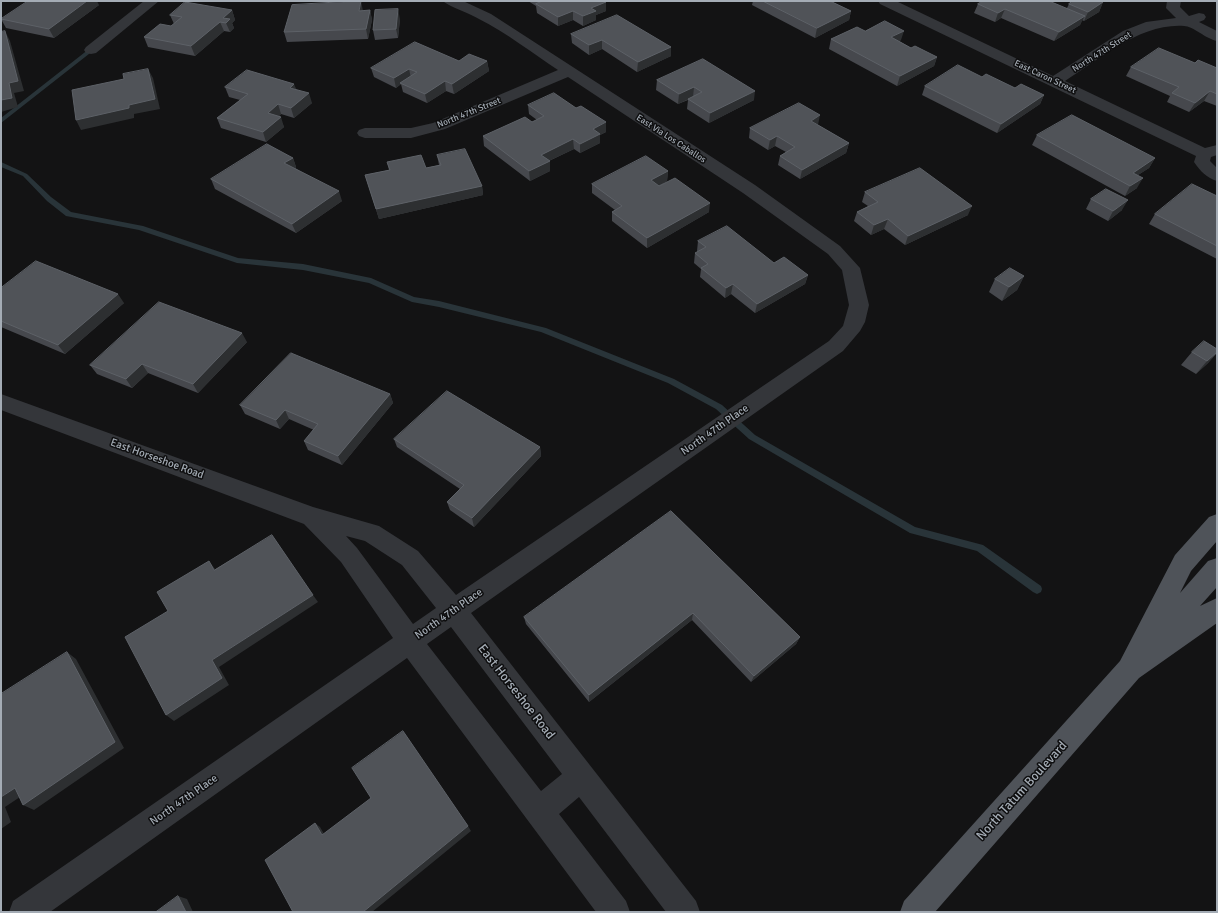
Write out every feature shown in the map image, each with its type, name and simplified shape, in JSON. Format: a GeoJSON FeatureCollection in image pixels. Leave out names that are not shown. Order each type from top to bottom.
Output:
{"type":"FeatureCollection","features":[{"type":"Feature","properties":{"kind":"main road","name":"North Tatum Boulevard"},"geometry":{"type":"LineString","coordinates":[[1130,669],[1183,563],[1217,524]]}},
{"type":"Feature","properties":{"kind":"main road"},"geometry":{"type":"LineString","coordinates":[[1130,669],[1217,569]]}},
{"type":"Feature","properties":{"kind":"main road","name":"North Tatum Boulevard"},"geometry":{"type":"LineString","coordinates":[[915,912],[1130,669],[1217,609]]}},
{"type":"Feature","properties":{"kind":"street"},"geometry":{"type":"LineString","coordinates":[[91,50],[152,1]]}},
{"type":"Feature","properties":{"kind":"street","name":"East Via Los Caballos"},"geometry":{"type":"LineString","coordinates":[[450,1],[462,5],[486,17],[749,189],[834,250],[851,268],[859,305]]}},
{"type":"Feature","properties":{"kind":"street","name":"East Caron Street"},"geometry":{"type":"LineString","coordinates":[[885,1],[1054,82],[1211,152]]}},
{"type":"Feature","properties":{"kind":"street"},"geometry":{"type":"LineString","coordinates":[[1174,1],[1173,8],[1193,14],[1217,25]]}},
{"type":"Feature","properties":{"kind":"street"},"geometry":{"type":"LineString","coordinates":[[1193,14],[1217,37]]}},
{"type":"Feature","properties":{"kind":"street","name":"North 47th Street"},"geometry":{"type":"LineString","coordinates":[[1054,82],[1128,34],[1146,26],[1193,14]]}},
{"type":"Feature","properties":{"kind":"street","name":"North 47th Street"},"geometry":{"type":"LineString","coordinates":[[365,133],[411,132],[439,126],[569,71]]}},
{"type":"Feature","properties":{"kind":"street","name":"East Caron Street"},"geometry":{"type":"LineString","coordinates":[[1211,152],[1202,157],[1202,162],[1204,166],[1217,176]]}},
{"type":"Feature","properties":{"kind":"street","name":"North 47th Place"},"geometry":{"type":"LineString","coordinates":[[24,912],[410,641],[836,346],[855,322],[859,305]]}},
{"type":"Feature","properties":{"kind":"street","name":"East Horseshoe Road"},"geometry":{"type":"LineString","coordinates":[[1,402],[312,517],[371,533],[410,558],[454,611],[685,912]]}},
{"type":"Feature","properties":{"kind":"street","name":"East Horseshoe Road"},"geometry":{"type":"LineString","coordinates":[[312,517],[349,555],[410,641],[615,912]]}},
{"type":"Feature","properties":{"kind":"street"},"geometry":{"type":"LineString","coordinates":[[539,812],[581,777]]}},
{"type":"Feature","properties":{"kind":"building"},"geometry":{"type":"Polygon","coordinates":[[[28,1],[87,1],[49,29],[1,19],[28,1]]]}},
{"type":"Feature","properties":{"kind":"building"},"geometry":{"type":"Polygon","coordinates":[[[361,1],[359,11],[370,10],[366,29],[284,32],[292,5],[361,1]]]}},
{"type":"Feature","properties":{"kind":"building"},"geometry":{"type":"Polygon","coordinates":[[[543,1],[606,2],[591,8],[596,11],[583,16],[573,11],[558,17],[536,4],[543,1]]]}},
{"type":"Feature","properties":{"kind":"building"},"geometry":{"type":"Polygon","coordinates":[[[763,1],[830,1],[851,11],[817,28],[763,1]]]}},
{"type":"Feature","properties":{"kind":"building"},"geometry":{"type":"Polygon","coordinates":[[[983,1],[1049,1],[1085,16],[1059,32],[1005,9],[998,13],[978,4],[983,1]]]}},
{"type":"Feature","properties":{"kind":"building"},"geometry":{"type":"Polygon","coordinates":[[[1073,1],[1103,2],[1088,12],[1069,4],[1073,1]]]}},
{"type":"Feature","properties":{"kind":"building"},"geometry":{"type":"Polygon","coordinates":[[[185,2],[232,10],[223,18],[230,19],[226,23],[220,22],[191,46],[144,37],[160,24],[171,26],[182,17],[170,15],[185,2]]]}},
{"type":"Feature","properties":{"kind":"building"},"geometry":{"type":"Polygon","coordinates":[[[398,9],[396,29],[373,30],[375,10],[398,9]]]}},
{"type":"Feature","properties":{"kind":"building"},"geometry":{"type":"Polygon","coordinates":[[[617,15],[671,47],[638,62],[602,40],[589,45],[571,34],[617,15]]]}},
{"type":"Feature","properties":{"kind":"building"},"geometry":{"type":"Polygon","coordinates":[[[885,21],[904,31],[891,37],[911,48],[915,46],[937,57],[900,76],[831,39],[857,27],[865,31],[885,21]]]}},
{"type":"Feature","properties":{"kind":"building"},"geometry":{"type":"Polygon","coordinates":[[[5,31],[18,81],[9,83],[12,98],[1,100],[1,32],[5,31]]]}},
{"type":"Feature","properties":{"kind":"building"},"geometry":{"type":"Polygon","coordinates":[[[415,42],[459,61],[469,54],[487,61],[452,84],[445,81],[425,94],[400,83],[417,72],[409,69],[394,78],[371,68],[415,42]]]}},
{"type":"Feature","properties":{"kind":"building"},"geometry":{"type":"Polygon","coordinates":[[[1159,48],[1195,63],[1198,60],[1217,68],[1217,94],[1210,91],[1195,103],[1172,93],[1179,87],[1131,67],[1159,48]]]}},
{"type":"Feature","properties":{"kind":"building"},"geometry":{"type":"Polygon","coordinates":[[[703,59],[755,91],[710,113],[688,99],[702,92],[694,87],[679,94],[657,80],[703,59]]]}},
{"type":"Feature","properties":{"kind":"building"},"geometry":{"type":"Polygon","coordinates":[[[958,65],[982,77],[986,74],[1015,88],[1021,84],[1044,95],[1001,124],[925,86],[958,65]]]}},
{"type":"Feature","properties":{"kind":"building"},"geometry":{"type":"Polygon","coordinates":[[[148,69],[155,99],[129,105],[129,108],[76,120],[72,90],[124,79],[123,74],[148,69]]]}},
{"type":"Feature","properties":{"kind":"building"},"geometry":{"type":"Polygon","coordinates":[[[247,70],[294,84],[290,88],[309,93],[291,108],[278,104],[268,113],[281,117],[263,132],[217,118],[248,94],[225,87],[247,70]]]}},
{"type":"Feature","properties":{"kind":"building"},"geometry":{"type":"Polygon","coordinates":[[[554,93],[576,108],[581,106],[606,122],[593,129],[600,134],[580,144],[573,139],[541,155],[550,161],[529,171],[483,136],[525,117],[532,122],[544,116],[528,105],[554,93]]]}},
{"type":"Feature","properties":{"kind":"building"},"geometry":{"type":"Polygon","coordinates":[[[799,103],[820,115],[811,121],[849,143],[802,170],[780,156],[795,147],[777,136],[770,140],[750,128],[799,103]]]}},
{"type":"Feature","properties":{"kind":"building"},"geometry":{"type":"Polygon","coordinates":[[[1072,115],[1155,158],[1133,173],[1143,178],[1130,186],[1037,135],[1072,115]]]}},
{"type":"Feature","properties":{"kind":"building"},"geometry":{"type":"Polygon","coordinates":[[[267,144],[293,158],[284,163],[339,191],[292,224],[211,179],[267,144]]]}},
{"type":"Feature","properties":{"kind":"building"},"geometry":{"type":"Polygon","coordinates":[[[465,149],[482,186],[376,209],[365,175],[390,170],[387,162],[421,155],[426,168],[441,165],[437,155],[465,149]]]}},
{"type":"Feature","properties":{"kind":"building"},"geometry":{"type":"Polygon","coordinates":[[[646,156],[668,171],[651,180],[659,186],[675,178],[710,203],[647,238],[612,212],[622,206],[592,184],[646,156]]]}},
{"type":"Feature","properties":{"kind":"building"},"geometry":{"type":"Polygon","coordinates":[[[920,168],[972,206],[908,236],[888,219],[874,225],[857,212],[878,202],[865,192],[920,168]]]}},
{"type":"Feature","properties":{"kind":"building"},"geometry":{"type":"Polygon","coordinates":[[[1192,184],[1217,196],[1217,246],[1155,214],[1192,184]]]}},
{"type":"Feature","properties":{"kind":"building"},"geometry":{"type":"Polygon","coordinates":[[[1106,189],[1128,200],[1113,211],[1091,199],[1106,189]]]}},
{"type":"Feature","properties":{"kind":"building"},"geometry":{"type":"Polygon","coordinates":[[[727,226],[774,263],[784,257],[808,275],[757,304],[733,284],[726,288],[701,268],[708,264],[695,253],[706,247],[698,241],[727,226]]]}},
{"type":"Feature","properties":{"kind":"building"},"geometry":{"type":"Polygon","coordinates":[[[36,261],[118,294],[58,345],[1,321],[1,288],[36,261]]]}},
{"type":"Feature","properties":{"kind":"building"},"geometry":{"type":"Polygon","coordinates":[[[1010,268],[1024,276],[1009,287],[995,279],[1010,268]]]}},
{"type":"Feature","properties":{"kind":"building"},"geometry":{"type":"Polygon","coordinates":[[[159,302],[242,333],[193,384],[142,364],[126,379],[90,365],[159,302]]]}},
{"type":"Feature","properties":{"kind":"building"},"geometry":{"type":"Polygon","coordinates":[[[1204,341],[1217,349],[1217,352],[1207,361],[1192,352],[1204,341]]]}},
{"type":"Feature","properties":{"kind":"building"},"geometry":{"type":"Polygon","coordinates":[[[291,353],[390,394],[338,456],[304,441],[318,424],[285,410],[276,420],[240,405],[291,353]]]}},
{"type":"Feature","properties":{"kind":"building"},"geometry":{"type":"Polygon","coordinates":[[[447,391],[540,447],[472,518],[447,502],[464,485],[394,439],[447,391]]]}},
{"type":"Feature","properties":{"kind":"building"},"geometry":{"type":"Polygon","coordinates":[[[671,511],[800,637],[754,676],[693,613],[589,695],[524,617],[671,511]]]}},
{"type":"Feature","properties":{"kind":"building"},"geometry":{"type":"Polygon","coordinates":[[[272,535],[313,595],[212,660],[222,678],[166,715],[125,637],[168,611],[157,592],[209,561],[214,570],[272,535]]]}},
{"type":"Feature","properties":{"kind":"building"},"geometry":{"type":"Polygon","coordinates":[[[67,652],[115,742],[23,805],[15,788],[1,797],[1,694],[67,652]]]}},
{"type":"Feature","properties":{"kind":"building"},"geometry":{"type":"Polygon","coordinates":[[[403,731],[468,826],[363,912],[293,912],[265,860],[315,823],[322,835],[371,798],[352,768],[403,731]]]}},
{"type":"Feature","properties":{"kind":"building"},"geometry":{"type":"Polygon","coordinates":[[[178,896],[186,912],[156,912],[178,896]]]}},
{"type":"Feature","properties":{"kind":"waterway"},"geometry":{"type":"LineString","coordinates":[[1,121],[91,50]]}},
{"type":"Feature","properties":{"kind":"waterway"},"geometry":{"type":"LineString","coordinates":[[1,164],[25,175],[49,199],[69,214],[140,228],[237,260],[303,267],[371,281],[412,299],[439,304],[543,330],[671,381],[719,407],[752,437],[913,530],[980,548],[1037,589]]}}]}
